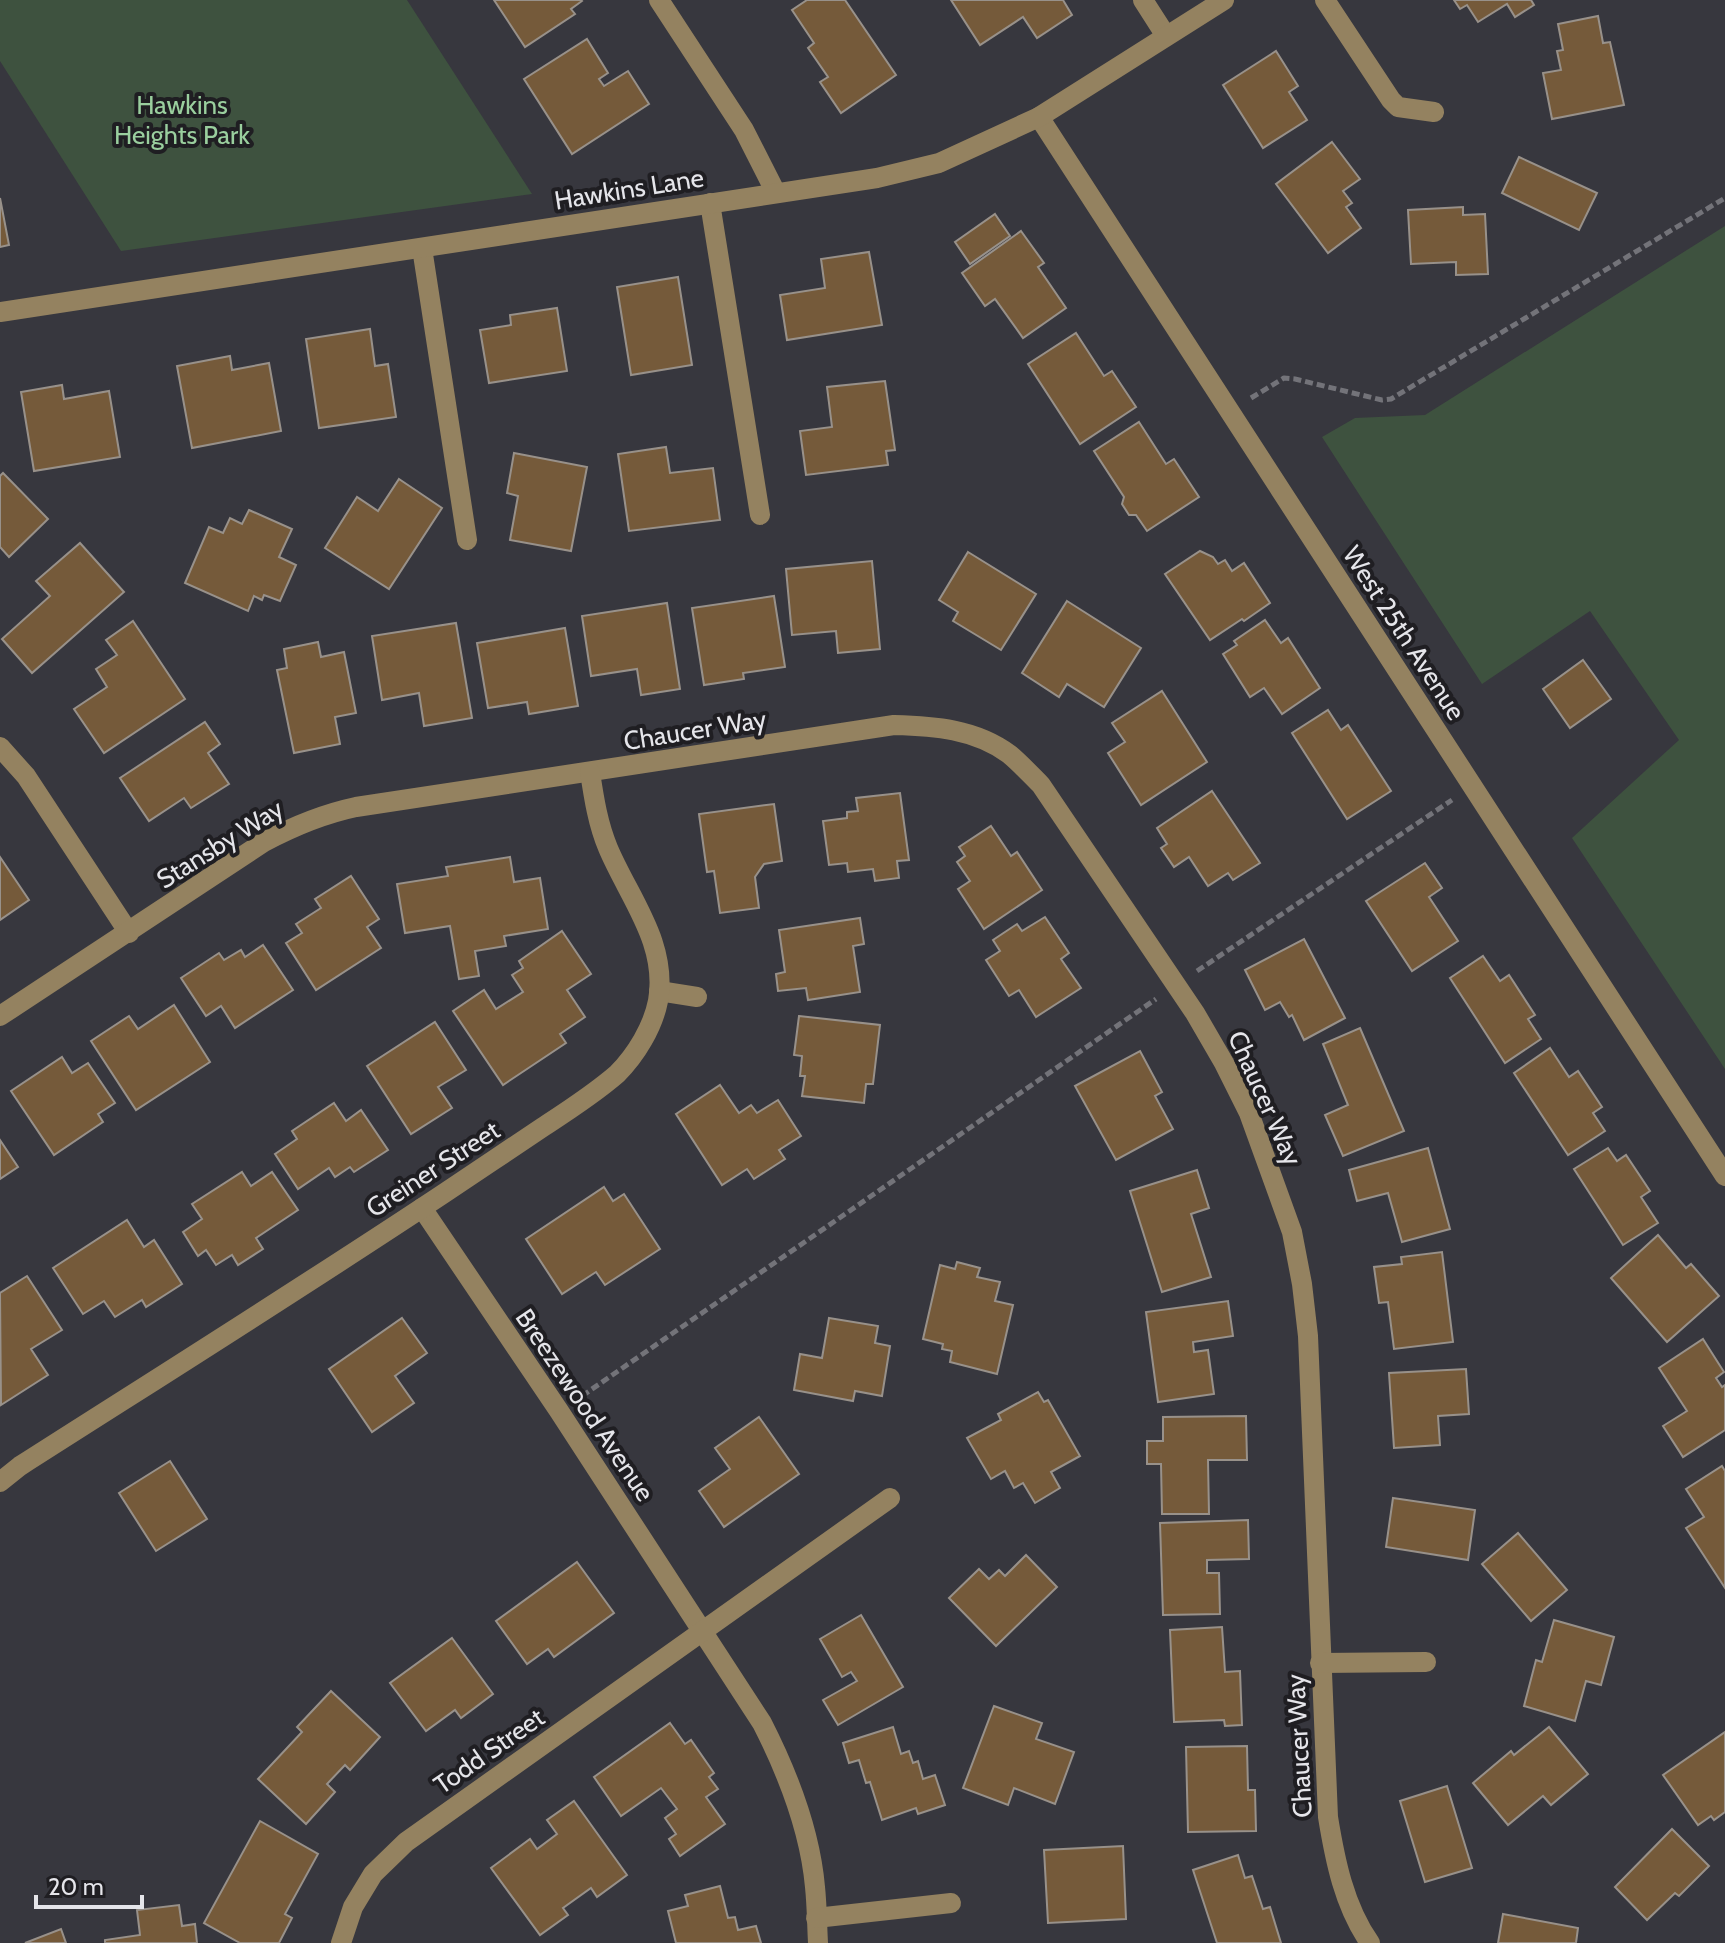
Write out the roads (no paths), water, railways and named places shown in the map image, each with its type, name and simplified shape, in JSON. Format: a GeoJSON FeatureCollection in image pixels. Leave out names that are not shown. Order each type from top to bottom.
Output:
{"type":"FeatureCollection","features":[{"type":"Feature","properties":{"kind":"street"},"geometry":{"type":"LineString","coordinates":[[659,0],[744,130],[776,193]]}},
{"type":"Feature","properties":{"kind":"street"},"geometry":{"type":"LineString","coordinates":[[1143,0],[1166,36]]}},
{"type":"Feature","properties":{"kind":"street","name":"Hawkins Lane"},"geometry":{"type":"LineString","coordinates":[[0,312],[877,178],[939,163],[1039,117],[1224,0]]}},
{"type":"Feature","properties":{"kind":"street"},"geometry":{"type":"LineString","coordinates":[[1325,0],[1391,100],[1398,107],[1434,112]]}},
{"type":"Feature","properties":{"kind":"street","name":"West 25th Avenue"},"geometry":{"type":"LineString","coordinates":[[1039,117],[1725,1176]]}},
{"type":"Feature","properties":{"kind":"street"},"geometry":{"type":"LineString","coordinates":[[710,203],[760,515]]}},
{"type":"Feature","properties":{"kind":"street"},"geometry":{"type":"LineString","coordinates":[[422,248],[467,540]]}},
{"type":"Feature","properties":{"kind":"street","name":"Chaucer Way"},"geometry":{"type":"LineString","coordinates":[[590,772],[894,725],[929,726],[969,733],[1008,753],[1041,785],[1177,985],[1224,1063],[1249,1113],[1292,1232],[1308,1336],[1326,1792],[1332,1846],[1349,1905],[1370,1943]]}},
{"type":"Feature","properties":{"kind":"street"},"geometry":{"type":"LineString","coordinates":[[0,747],[26,776],[129,933]]}},
{"type":"Feature","properties":{"kind":"street","name":"Stansby Way"},"geometry":{"type":"LineString","coordinates":[[0,1016],[264,842],[312,819],[356,807],[590,772]]}},
{"type":"Feature","properties":{"kind":"street","name":"Greiner Street"},"geometry":{"type":"LineString","coordinates":[[0,1482],[20,1466],[422,1208],[593,1094],[620,1071],[651,1024],[658,1000],[660,973],[646,922],[607,845],[595,805],[590,772]]}},
{"type":"Feature","properties":{"kind":"street"},"geometry":{"type":"LineString","coordinates":[[659,991],[697,997]]}},
{"type":"Feature","properties":{"kind":"street","name":"Breezewood Avenue"},"geometry":{"type":"LineString","coordinates":[[422,1208],[559,1411],[762,1723],[789,1783],[803,1825],[815,1887],[818,1943]]}},
{"type":"Feature","properties":{"kind":"street"},"geometry":{"type":"LineString","coordinates":[[702,1631],[890,1498]]}},
{"type":"Feature","properties":{"kind":"street","name":"Todd Street"},"geometry":{"type":"LineString","coordinates":[[341,1943],[353,1907],[373,1874],[406,1842],[702,1631]]}},
{"type":"Feature","properties":{"kind":"street"},"geometry":{"type":"LineString","coordinates":[[1320,1663],[1426,1662]]}},
{"type":"Feature","properties":{"kind":"street"},"geometry":{"type":"LineString","coordinates":[[816,1918],[951,1903]]}},
{"type":"Feature","properties":{"kind":"park label","name":"Hawkins Heights Park"},"geometry":{"type":"Point","coordinates":[182,120]}}]}
